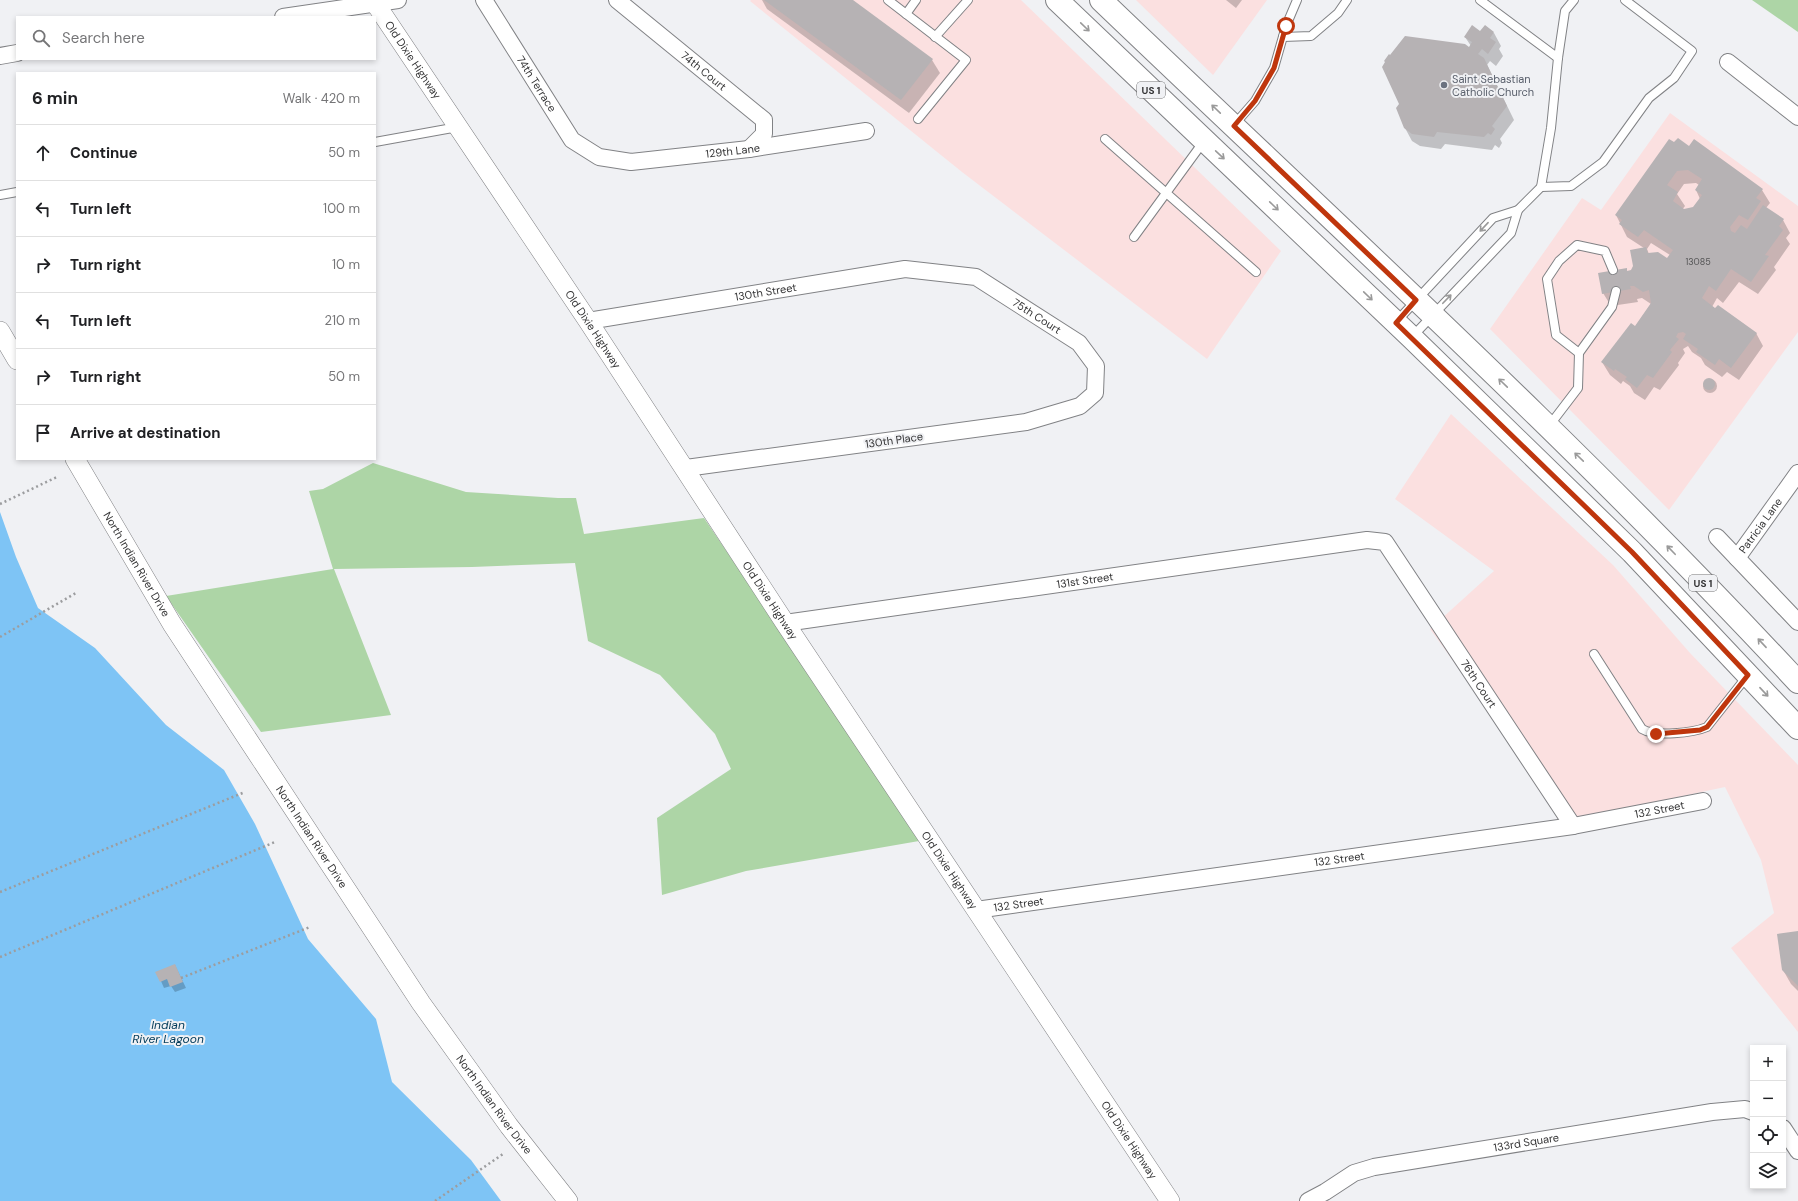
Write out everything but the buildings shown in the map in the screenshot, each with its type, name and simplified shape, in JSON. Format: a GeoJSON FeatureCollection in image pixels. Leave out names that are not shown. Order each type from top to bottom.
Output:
{"type":"FeatureCollection","features":[{"type":"Feature","properties":{"kind":"main road","name":"US 1"},"geometry":{"type":"LineString","coordinates":[[1057,0],[1403,330],[1632,552],[1798,728]]}},
{"type":"Feature","properties":{"kind":"main road","name":"US 1"},"geometry":{"type":"LineString","coordinates":[[1101,0],[1607,484],[1798,682]]}},
{"type":"Feature","properties":{"kind":"street"},"geometry":{"type":"LineString","coordinates":[[289,16],[375,2],[398,0]]}},
{"type":"Feature","properties":{"kind":"street","name":"74th Terrace"},"geometry":{"type":"LineString","coordinates":[[484,0],[572,140],[599,157]]}},
{"type":"Feature","properties":{"kind":"street","name":"74th Court"},"geometry":{"type":"LineString","coordinates":[[617,0],[764,120],[764,134],[749,149]]}},
{"type":"Feature","properties":{"kind":"street","name":"Old Dixie Highway"},"geometry":{"type":"LineString","coordinates":[[375,2],[686,468],[786,623],[1170,1201]]}},
{"type":"Feature","properties":{"kind":"street"},"geometry":{"type":"LineString","coordinates":[[0,56],[16,54]]}},
{"type":"Feature","properties":{"kind":"street"},"geometry":{"type":"LineString","coordinates":[[1728,62],[1798,117]]}},
{"type":"Feature","properties":{"kind":"street","name":"129th Lane"},"geometry":{"type":"LineString","coordinates":[[599,157],[632,162],[749,149],[866,131]]}},
{"type":"Feature","properties":{"kind":"street","name":"130th Street"},"geometry":{"type":"LineString","coordinates":[[588,321],[905,269],[942,272]]}},
{"type":"Feature","properties":{"kind":"street","name":"75th Court"},"geometry":{"type":"LineString","coordinates":[[942,272],[976,277],[1079,343],[1096,366],[1095,393]]}},
{"type":"Feature","properties":{"kind":"street"},"geometry":{"type":"LineString","coordinates":[[0,331],[16,358]]}},
{"type":"Feature","properties":{"kind":"street","name":"130th Place"},"geometry":{"type":"LineString","coordinates":[[686,468],[1026,422],[1080,406],[1095,393]]}},
{"type":"Feature","properties":{"kind":"street","name":"North Indian River Drive"},"geometry":{"type":"LineString","coordinates":[[76,460],[172,624],[421,1003],[509,1126],[568,1201]]}},
{"type":"Feature","properties":{"kind":"street","name":"Patricia Lane"},"geometry":{"type":"LineString","coordinates":[[1737,558],[1798,473]]}},
{"type":"Feature","properties":{"kind":"street"},"geometry":{"type":"LineString","coordinates":[[1717,537],[1798,622]]}},
{"type":"Feature","properties":{"kind":"street","name":"131st Street"},"geometry":{"type":"LineString","coordinates":[[786,623],[1367,540],[1385,542]]}},
{"type":"Feature","properties":{"kind":"street","name":"76th Court"},"geometry":{"type":"LineString","coordinates":[[1385,542],[1573,826]]}},
{"type":"Feature","properties":{"kind":"street","name":"132 Street"},"geometry":{"type":"LineString","coordinates":[[976,910],[1573,826],[1703,801]]}},
{"type":"Feature","properties":{"kind":"street","name":"133rd Square"},"geometry":{"type":"LineString","coordinates":[[1308,1201],[1354,1173],[1374,1167],[1712,1112],[1746,1109],[1750,1111]]}},
{"type":"Feature","properties":{"kind":"street"},"geometry":{"type":"LineString","coordinates":[[1786,1133],[1798,1151]]}},
{"type":"Feature","properties":{"kind":"lane"},"geometry":{"type":"LineString","coordinates":[[888,0],[966,60],[918,119]]}},
{"type":"Feature","properties":{"kind":"lane"},"geometry":{"type":"LineString","coordinates":[[906,14],[916,0]]}},
{"type":"Feature","properties":{"kind":"lane"},"geometry":{"type":"LineString","coordinates":[[935,37],[968,0]]}},
{"type":"Feature","properties":{"kind":"lane"},"geometry":{"type":"LineString","coordinates":[[1234,126],[1255,101],[1274,68],[1283,37],[1297,0]]}},
{"type":"Feature","properties":{"kind":"lane"},"geometry":{"type":"LineString","coordinates":[[1283,37],[1311,36],[1338,13],[1347,0]]}},
{"type":"Feature","properties":{"kind":"lane"},"geometry":{"type":"LineString","coordinates":[[1480,0],[1558,58]]}},
{"type":"Feature","properties":{"kind":"lane"},"geometry":{"type":"LineString","coordinates":[[1403,330],[1416,300],[1493,218],[1518,210],[1542,187],[1551,128],[1558,58],[1565,11],[1574,0]]}},
{"type":"Feature","properties":{"kind":"lane"},"geometry":{"type":"LineString","coordinates":[[1542,187],[1571,186],[1603,162],[1649,98],[1674,78],[1692,51],[1626,0]]}},
{"type":"Feature","properties":{"kind":"lane"},"geometry":{"type":"LineString","coordinates":[[376,142],[459,127]]}},
{"type":"Feature","properties":{"kind":"lane"},"geometry":{"type":"LineString","coordinates":[[1105,139],[1167,192],[1256,272]]}},
{"type":"Feature","properties":{"kind":"lane"},"geometry":{"type":"LineString","coordinates":[[1134,237],[1204,140]]}},
{"type":"Feature","properties":{"kind":"lane"},"geometry":{"type":"LineString","coordinates":[[0,195],[16,192]]}},
{"type":"Feature","properties":{"kind":"lane"},"geometry":{"type":"LineString","coordinates":[[1403,330],[1432,315],[1511,233],[1518,210]]}},
{"type":"Feature","properties":{"kind":"lane"},"geometry":{"type":"LineString","coordinates":[[1580,353],[1556,335],[1547,279],[1559,261],[1577,245],[1605,251],[1613,270]]}},
{"type":"Feature","properties":{"kind":"lane"},"geometry":{"type":"LineString","coordinates":[[1548,427],[1578,388],[1580,353],[1612,307],[1616,291]]}},
{"type":"Feature","properties":{"kind":"lane"},"geometry":{"type":"LineString","coordinates":[[1594,654],[1642,729],[1648,733],[1656,734],[1700,730],[1707,727],[1748,675]]}},
{"type":"Feature","properties":{"kind":"path"},"geometry":{"type":"LineString","coordinates":[[0,504],[57,477]]}},
{"type":"Feature","properties":{"kind":"path"},"geometry":{"type":"LineString","coordinates":[[0,637],[76,593]]}},
{"type":"Feature","properties":{"kind":"path"},"geometry":{"type":"LineString","coordinates":[[0,892],[245,792]]}},
{"type":"Feature","properties":{"kind":"path"},"geometry":{"type":"LineString","coordinates":[[0,957],[275,842]]}},
{"type":"Feature","properties":{"kind":"path"},"geometry":{"type":"LineString","coordinates":[[181,978],[310,927]]}},
{"type":"Feature","properties":{"kind":"path"},"geometry":{"type":"LineString","coordinates":[[435,1201],[503,1154]]}},
{"type":"Feature","properties":{"kind":"shaded area"},"geometry":{"type":"Polygon","coordinates":[[[1021,0],[1281,251],[1207,359],[962,172],[750,1],[1021,0]]]}},
{"type":"Feature","properties":{"kind":"shaded area"},"geometry":{"type":"Polygon","coordinates":[[[1136,0],[1267,0],[1213,75],[1136,0]]]}},
{"type":"Feature","properties":{"kind":"shaded area"},"geometry":{"type":"Polygon","coordinates":[[[1670,113],[1798,206],[1798,332],[1669,510],[1490,329],[1582,198],[1601,210],[1670,113]]]}},
{"type":"Feature","properties":{"kind":"shaded area"},"geometry":{"type":"Polygon","coordinates":[[[1451,414],[1613,565],[1690,653],[1798,765],[1798,1032],[1731,948],[1774,913],[1761,860],[1725,787],[1569,820],[1430,629],[1494,571],[1395,499],[1451,414]]]}},
{"type":"Feature","properties":{"kind":"green space"},"geometry":{"type":"Polygon","coordinates":[[[1752,0],[1798,0],[1798,32],[1752,0]]]}},
{"type":"Feature","properties":{"kind":"green space"},"geometry":{"type":"Polygon","coordinates":[[[373,463],[466,492],[576,498],[584,534],[704,518],[919,841],[746,871],[662,895],[657,818],[731,769],[715,734],[660,675],[588,641],[575,563],[472,567],[334,569],[391,715],[261,732],[166,596],[333,569],[309,491],[323,489],[373,463]]]}},
{"type":"Feature","properties":{"kind":"water","name":"Indian River Lagoon"},"geometry":{"type":"Polygon","coordinates":[[[0,512],[16,557],[38,608],[95,648],[166,725],[224,770],[255,824],[308,939],[376,1019],[392,1082],[471,1160],[501,1201],[0,1201],[0,512]]]}},
{"type":"Feature","properties":{"kind":"place","name":"Saint Sebastian Catholic Church"},"geometry":{"type":"Point","coordinates":[1444,85]}},
{"type":"Feature","properties":{"kind":"route"},"geometry":{"type":"LineString","coordinates":[[1286,26],[1274,68],[1255,101],[1234,126],[1416,300],[1396,323],[1632,552],[1748,675],[1707,727],[1700,730],[1656,734]]}}]}
